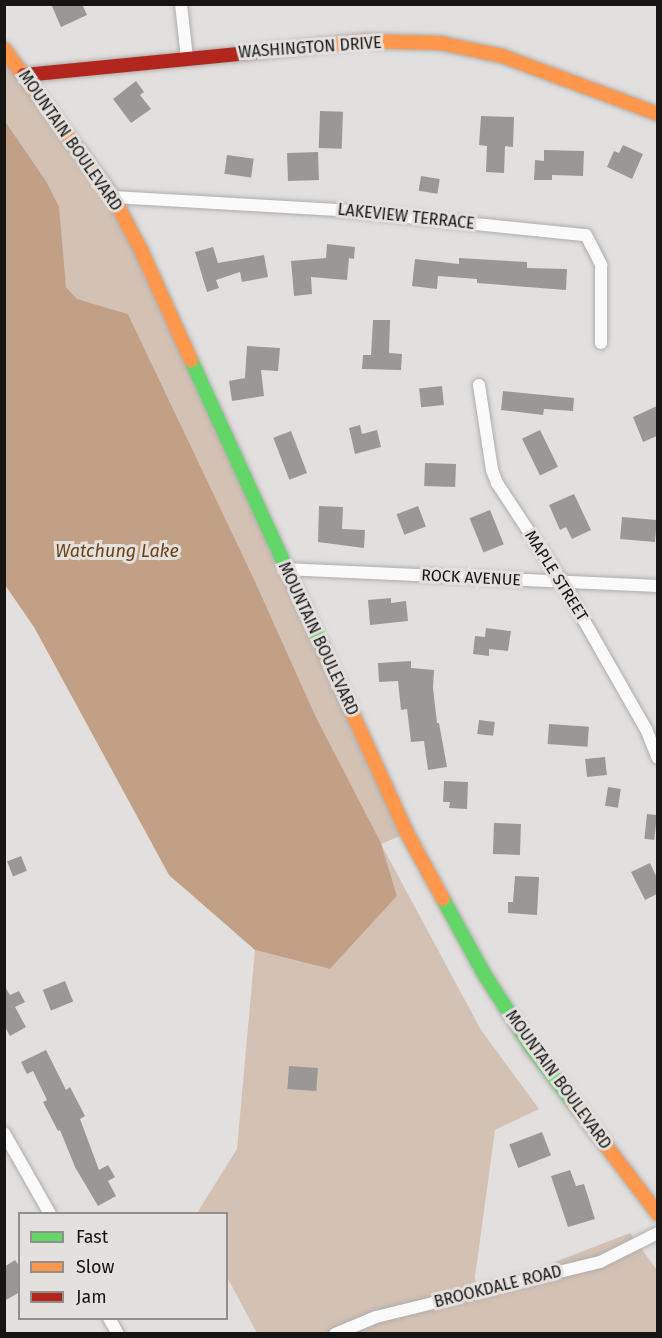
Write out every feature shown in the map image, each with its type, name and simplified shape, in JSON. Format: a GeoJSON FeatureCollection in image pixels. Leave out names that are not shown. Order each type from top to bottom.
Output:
{"type":"FeatureCollection","features":[{"type":"Feature","properties":{"kind":"street"},"geometry":{"type":"LineString","coordinates":[[181,4],[187,58]]}},
{"type":"Feature","properties":{"kind":"street","name":"WASHINGTON DRIVE"},"geometry":{"type":"LineString","coordinates":[[24,75],[365,41],[440,43],[502,56],[657,114]]}},
{"type":"Feature","properties":{"kind":"street","name":"MOUNTAIN BOULEVARD"},"geometry":{"type":"LineString","coordinates":[[4,49],[113,197],[141,250],[406,833],[484,974],[531,1047],[657,1215]]}},
{"type":"Feature","properties":{"kind":"street","name":"LAKEVIEW TERRACE"},"geometry":{"type":"LineString","coordinates":[[113,197],[338,210],[586,234],[601,265],[601,343]]}},
{"type":"Feature","properties":{"kind":"street","name":"MAPLE STREET"},"geometry":{"type":"LineString","coordinates":[[479,385],[492,470],[497,483],[562,582],[646,729],[657,758]]}},
{"type":"Feature","properties":{"kind":"street","name":"ROCK AVENUE"},"geometry":{"type":"LineString","coordinates":[[285,569],[657,586]]}},
{"type":"Feature","properties":{"kind":"street"},"geometry":{"type":"LineString","coordinates":[[4,1132],[49,1212]]}},
{"type":"Feature","properties":{"kind":"street","name":"BROOKDALE ROAD"},"geometry":{"type":"LineString","coordinates":[[335,1334],[375,1317],[600,1262],[657,1233]]}},
{"type":"Feature","properties":{"kind":"street"},"geometry":{"type":"LineString","coordinates":[[111,1320],[118,1334]]}},
{"type":"Feature","properties":{"kind":"shaded area"},"geometry":{"type":"Polygon","coordinates":[[[4,49],[113,197],[407,833],[381,844],[315,715],[254,579],[128,314],[77,299],[66,287],[46,181],[5,121],[4,49]]]}},
{"type":"Feature","properties":{"kind":"shaded area"},"geometry":{"type":"Polygon","coordinates":[[[382,845],[481,1030],[539,1109],[495,1130],[475,1277],[477,1292],[630,1233],[657,1270],[657,1333],[257,1333],[228,1279],[228,1212],[198,1212],[237,1149],[255,950],[330,969],[397,896],[382,845]]]}},
{"type":"Feature","properties":{"kind":"water","name":"Watchung Lake"},"geometry":{"type":"Polygon","coordinates":[[[5,121],[46,181],[59,207],[66,287],[77,299],[128,314],[254,579],[315,715],[381,843],[397,896],[330,969],[255,950],[169,875],[34,627],[5,585],[5,121]]]}},
{"type":"Feature","properties":{"kind":"building"},"geometry":{"type":"Polygon","coordinates":[[[51,4],[82,4],[87,15],[61,27],[51,4]]]}},
{"type":"Feature","properties":{"kind":"building"},"geometry":{"type":"Polygon","coordinates":[[[136,81],[144,92],[140,95],[151,109],[131,123],[113,99],[136,81]]]}},
{"type":"Feature","properties":{"kind":"building"},"geometry":{"type":"Polygon","coordinates":[[[320,111],[343,112],[342,149],[319,148],[320,111]]]}},
{"type":"Feature","properties":{"kind":"building"},"geometry":{"type":"Polygon","coordinates":[[[481,116],[514,117],[513,147],[505,146],[504,173],[486,172],[487,146],[479,145],[481,116]]]}},
{"type":"Feature","properties":{"kind":"building"},"geometry":{"type":"Polygon","coordinates":[[[623,145],[643,154],[632,179],[607,167],[614,151],[619,153],[623,145]]]}},
{"type":"Feature","properties":{"kind":"building"},"geometry":{"type":"Polygon","coordinates":[[[544,150],[584,151],[583,176],[552,175],[552,180],[534,180],[535,160],[544,161],[544,150]]]}},
{"type":"Feature","properties":{"kind":"building"},"geometry":{"type":"Polygon","coordinates":[[[318,152],[319,180],[288,181],[287,153],[318,152]]]}},
{"type":"Feature","properties":{"kind":"building"},"geometry":{"type":"Polygon","coordinates":[[[227,155],[254,159],[251,178],[224,174],[227,155]]]}},
{"type":"Feature","properties":{"kind":"building"},"geometry":{"type":"Polygon","coordinates":[[[421,176],[440,179],[437,194],[419,191],[421,176]]]}},
{"type":"Feature","properties":{"kind":"building"},"geometry":{"type":"Polygon","coordinates":[[[327,244],[355,247],[354,259],[349,258],[347,280],[311,277],[312,294],[294,296],[291,261],[326,258],[327,244]]]}},
{"type":"Feature","properties":{"kind":"building"},"geometry":{"type":"Polygon","coordinates":[[[213,247],[218,263],[264,255],[268,277],[242,282],[240,272],[216,280],[219,288],[207,292],[195,252],[213,247]]]}},
{"type":"Feature","properties":{"kind":"building"},"geometry":{"type":"Polygon","coordinates":[[[459,258],[527,262],[527,268],[567,269],[566,290],[477,283],[477,279],[438,276],[437,289],[412,286],[415,259],[459,264],[459,258]]]}},
{"type":"Feature","properties":{"kind":"building"},"geometry":{"type":"Polygon","coordinates":[[[373,320],[390,320],[389,353],[402,354],[401,370],[362,369],[363,355],[371,355],[373,320]]]}},
{"type":"Feature","properties":{"kind":"building"},"geometry":{"type":"Polygon","coordinates":[[[247,346],[280,348],[278,371],[261,370],[264,396],[232,401],[229,381],[245,378],[247,346]]]}},
{"type":"Feature","properties":{"kind":"building"},"geometry":{"type":"Polygon","coordinates":[[[442,386],[444,405],[421,407],[419,388],[442,386]]]}},
{"type":"Feature","properties":{"kind":"building"},"geometry":{"type":"Polygon","coordinates":[[[503,391],[574,398],[573,411],[544,409],[543,415],[501,410],[503,391]]]}},
{"type":"Feature","properties":{"kind":"building"},"geometry":{"type":"Polygon","coordinates":[[[657,406],[657,436],[643,442],[633,417],[657,406]]]}},
{"type":"Feature","properties":{"kind":"building"},"geometry":{"type":"Polygon","coordinates":[[[360,425],[362,434],[377,430],[381,447],[355,454],[349,428],[360,425]]]}},
{"type":"Feature","properties":{"kind":"building"},"geometry":{"type":"Polygon","coordinates":[[[540,430],[558,467],[540,476],[522,439],[540,430]]]}},
{"type":"Feature","properties":{"kind":"building"},"geometry":{"type":"Polygon","coordinates":[[[291,431],[307,473],[289,480],[273,438],[291,431]]]}},
{"type":"Feature","properties":{"kind":"building"},"geometry":{"type":"Polygon","coordinates":[[[425,463],[456,464],[455,487],[424,486],[425,463]]]}},
{"type":"Feature","properties":{"kind":"building"},"geometry":{"type":"Polygon","coordinates":[[[574,494],[591,530],[572,539],[566,527],[560,530],[549,505],[574,494]]]}},
{"type":"Feature","properties":{"kind":"building"},"geometry":{"type":"Polygon","coordinates":[[[319,506],[343,507],[342,529],[365,530],[364,548],[318,542],[319,506]]]}},
{"type":"Feature","properties":{"kind":"building"},"geometry":{"type":"Polygon","coordinates":[[[418,506],[426,527],[404,535],[397,514],[418,506]]]}},
{"type":"Feature","properties":{"kind":"building"},"geometry":{"type":"Polygon","coordinates":[[[490,510],[504,544],[483,553],[470,518],[490,510]]]}},
{"type":"Feature","properties":{"kind":"building"},"geometry":{"type":"Polygon","coordinates":[[[622,517],[657,520],[655,542],[620,539],[622,517]]]}},
{"type":"Feature","properties":{"kind":"building"},"geometry":{"type":"Polygon","coordinates":[[[391,598],[391,603],[406,601],[408,621],[370,625],[368,600],[391,598]]]}},
{"type":"Feature","properties":{"kind":"building"},"geometry":{"type":"Polygon","coordinates":[[[486,628],[511,631],[508,651],[489,649],[489,656],[473,654],[475,636],[485,637],[486,628]]]}},
{"type":"Feature","properties":{"kind":"building"},"geometry":{"type":"Polygon","coordinates":[[[411,661],[411,668],[434,670],[433,688],[437,723],[439,723],[447,767],[428,770],[424,741],[411,742],[407,709],[401,710],[398,681],[379,682],[378,663],[411,661]]]}},
{"type":"Feature","properties":{"kind":"building"},"geometry":{"type":"Polygon","coordinates":[[[479,720],[495,722],[493,736],[477,734],[479,720]]]}},
{"type":"Feature","properties":{"kind":"building"},"geometry":{"type":"Polygon","coordinates":[[[549,724],[589,727],[588,747],[548,744],[549,724]]]}},
{"type":"Feature","properties":{"kind":"building"},"geometry":{"type":"Polygon","coordinates":[[[605,757],[607,775],[587,777],[585,759],[605,757]]]}},
{"type":"Feature","properties":{"kind":"building"},"geometry":{"type":"Polygon","coordinates":[[[444,781],[468,782],[467,809],[449,808],[450,802],[443,802],[444,781]]]}},
{"type":"Feature","properties":{"kind":"building"},"geometry":{"type":"Polygon","coordinates":[[[608,787],[621,789],[618,808],[605,806],[608,787]]]}},
{"type":"Feature","properties":{"kind":"building"},"geometry":{"type":"Polygon","coordinates":[[[647,814],[657,815],[654,840],[644,839],[647,814]]]}},
{"type":"Feature","properties":{"kind":"building"},"geometry":{"type":"Polygon","coordinates":[[[494,823],[521,824],[520,855],[493,854],[494,823]]]}},
{"type":"Feature","properties":{"kind":"building"},"geometry":{"type":"Polygon","coordinates":[[[21,856],[27,871],[13,876],[7,862],[21,856]]]}},
{"type":"Feature","properties":{"kind":"building"},"geometry":{"type":"Polygon","coordinates":[[[650,863],[657,878],[657,894],[645,900],[631,872],[650,863]]]}},
{"type":"Feature","properties":{"kind":"building"},"geometry":{"type":"Polygon","coordinates":[[[515,876],[539,877],[537,915],[508,913],[508,902],[513,902],[515,876]]]}},
{"type":"Feature","properties":{"kind":"building"},"geometry":{"type":"Polygon","coordinates":[[[65,981],[73,1001],[51,1010],[43,990],[65,981]]]}},
{"type":"Feature","properties":{"kind":"building"},"geometry":{"type":"Polygon","coordinates":[[[4,985],[10,995],[19,991],[25,1002],[15,1007],[26,1027],[10,1036],[4,1025],[4,985]]]}},
{"type":"Feature","properties":{"kind":"building"},"geometry":{"type":"Polygon","coordinates":[[[46,1050],[66,1090],[70,1087],[85,1116],[80,1119],[99,1170],[108,1165],[115,1177],[108,1181],[116,1196],[98,1206],[75,1167],[60,1130],[58,1131],[43,1102],[47,1100],[33,1071],[27,1074],[21,1062],[46,1050]]]}},
{"type":"Feature","properties":{"kind":"building"},"geometry":{"type":"Polygon","coordinates":[[[289,1066],[318,1068],[316,1091],[287,1089],[289,1066]]]}},
{"type":"Feature","properties":{"kind":"building"},"geometry":{"type":"Polygon","coordinates":[[[542,1132],[551,1155],[518,1168],[509,1145],[542,1132]]]}},
{"type":"Feature","properties":{"kind":"building"},"geometry":{"type":"Polygon","coordinates":[[[570,1170],[576,1186],[584,1184],[595,1219],[568,1227],[551,1176],[570,1170]]]}},
{"type":"Feature","properties":{"kind":"building"},"geometry":{"type":"Polygon","coordinates":[[[15,1260],[18,1264],[18,1293],[4,1301],[4,1267],[15,1260]]]}},
{"type":"Feature","properties":{"kind":"traffic: fast"},"geometry":{"type":"LineString","coordinates":[[191,360],[324,651]]}},
{"type":"Feature","properties":{"kind":"traffic: fast"},"geometry":{"type":"LineString","coordinates":[[443,899],[484,974],[531,1047],[572,1101]]}},
{"type":"Feature","properties":{"kind":"traffic: slow"},"geometry":{"type":"LineString","coordinates":[[257,52],[365,41],[440,43],[502,56],[658,114]]}},
{"type":"Feature","properties":{"kind":"traffic: slow"},"geometry":{"type":"LineString","coordinates":[[4,49],[113,197],[141,250],[191,360]]}},
{"type":"Feature","properties":{"kind":"traffic: slow"},"geometry":{"type":"LineString","coordinates":[[324,651],[407,833],[443,899]]}},
{"type":"Feature","properties":{"kind":"traffic: slow"},"geometry":{"type":"LineString","coordinates":[[572,1101],[658,1214]]}},
{"type":"Feature","properties":{"kind":"traffic: jam"},"geometry":{"type":"LineString","coordinates":[[24,75],[257,52]]}}]}
